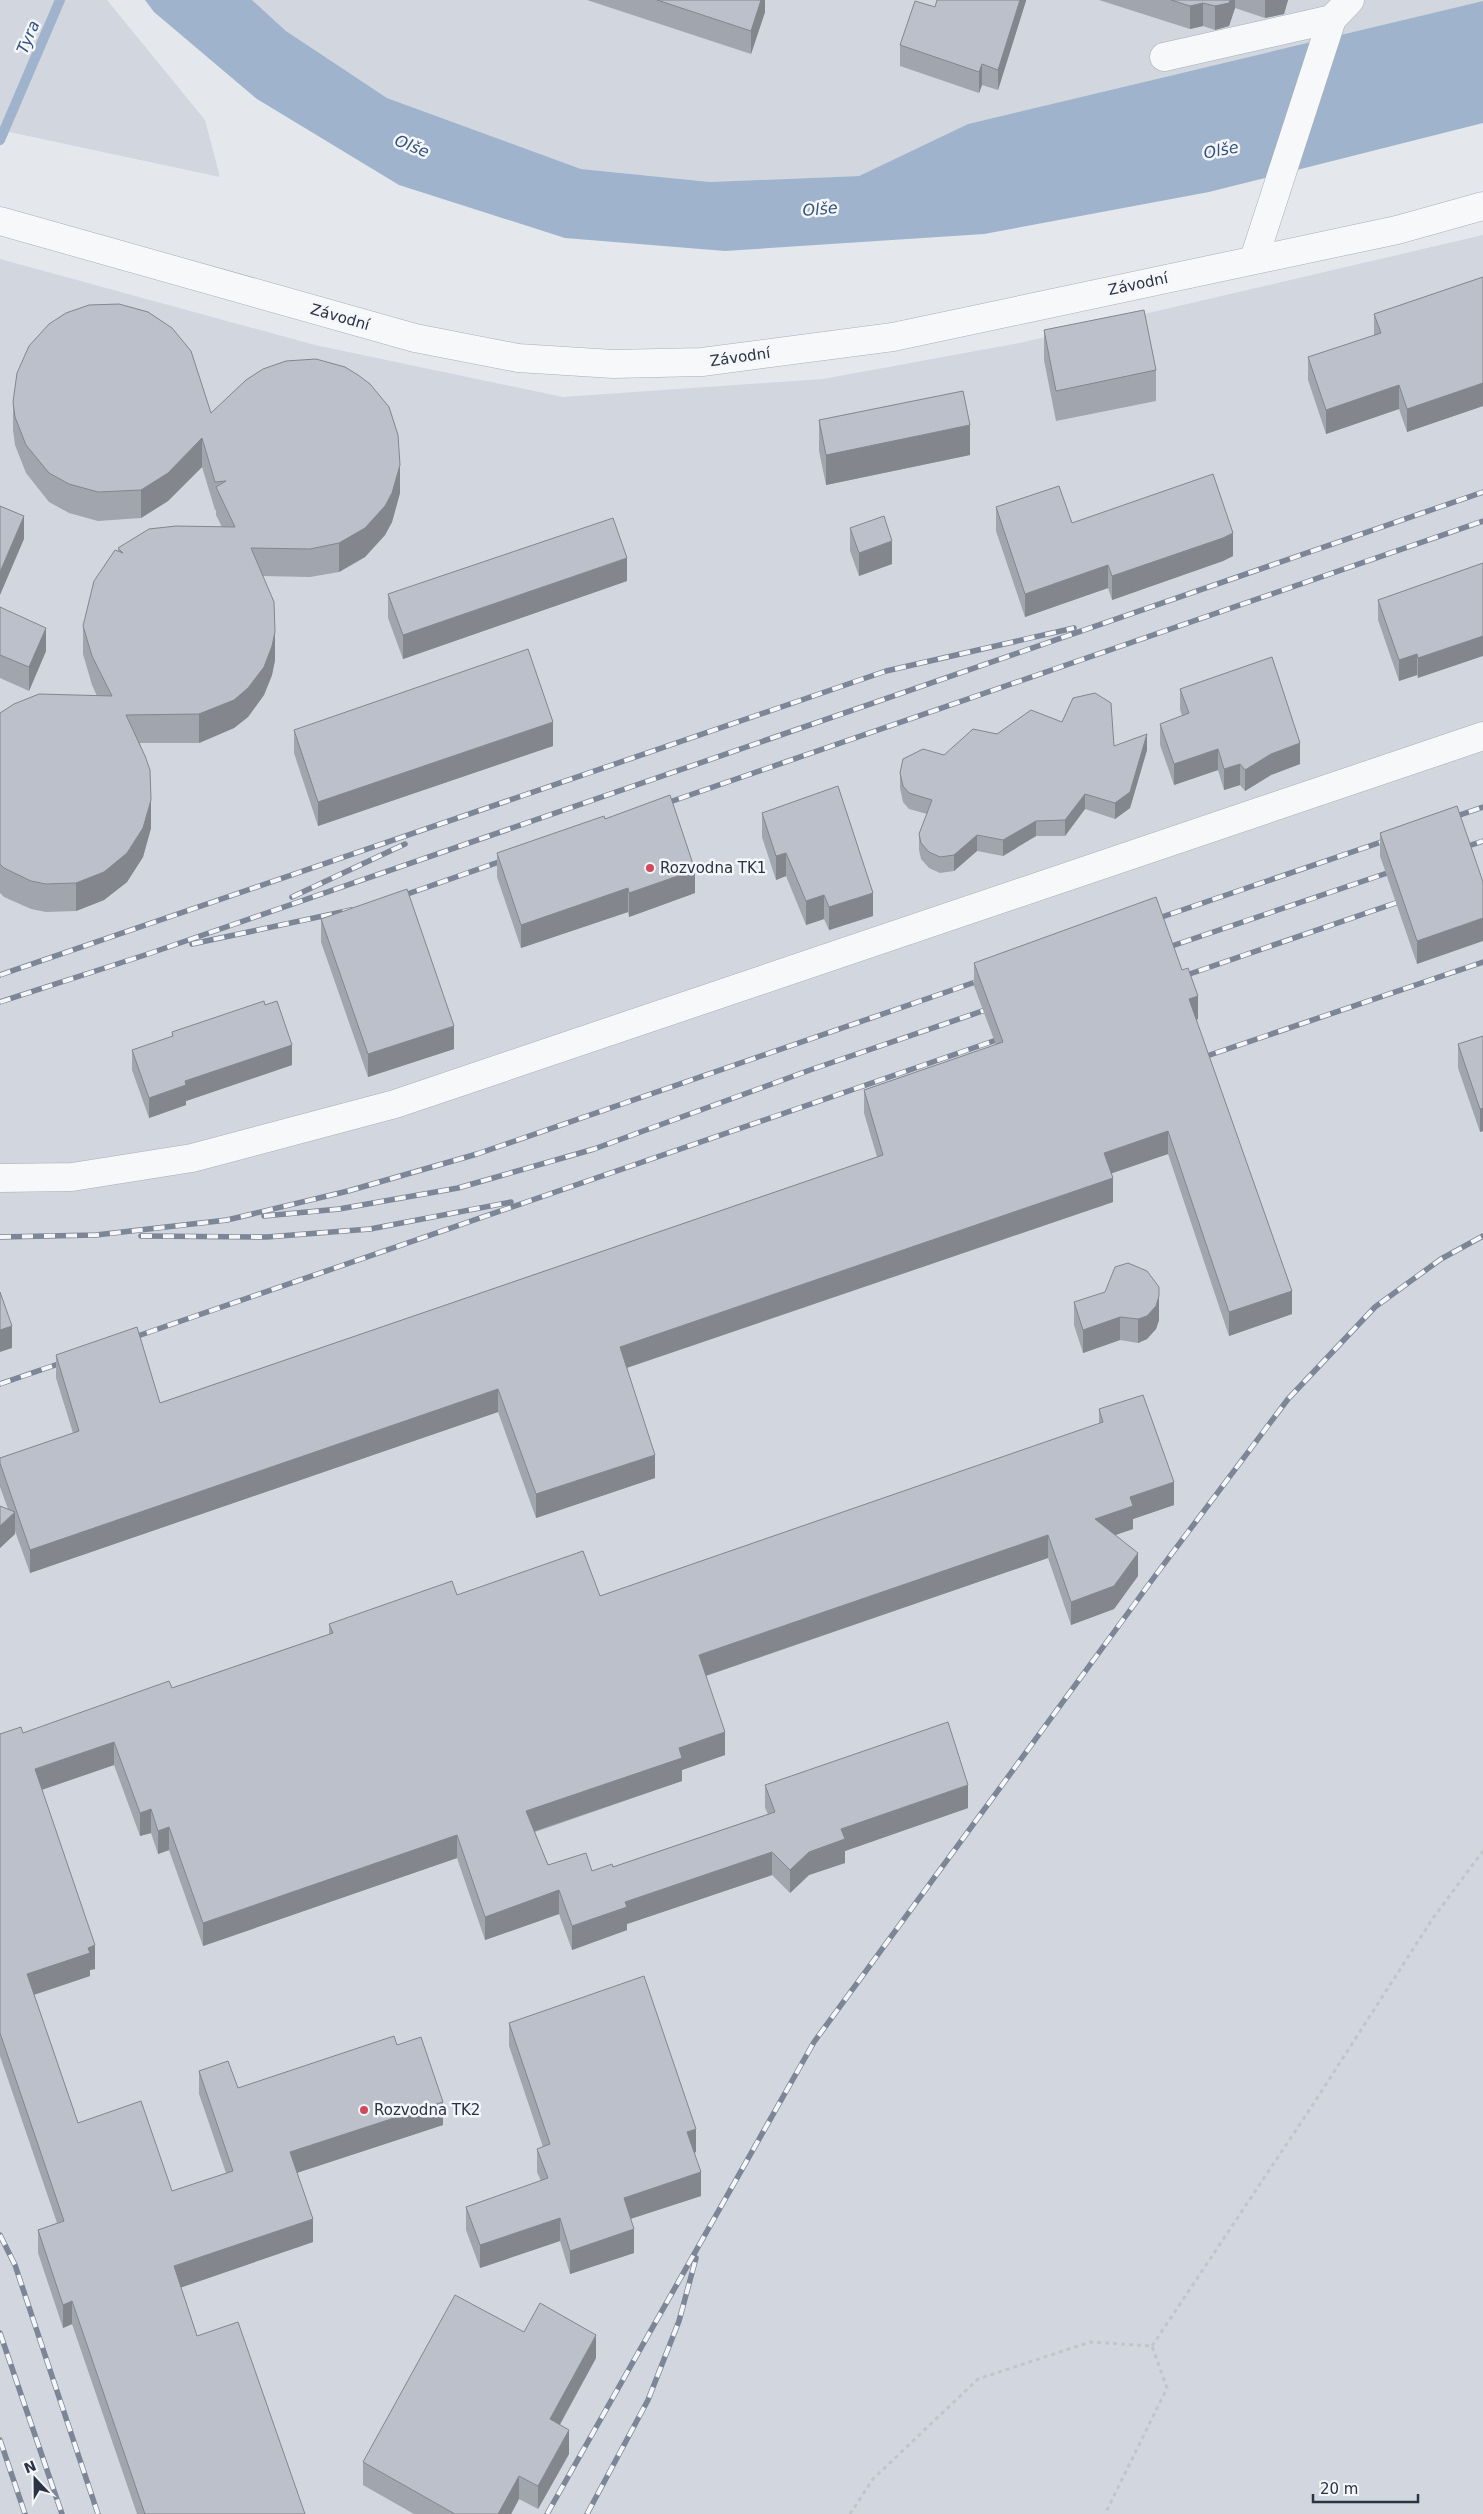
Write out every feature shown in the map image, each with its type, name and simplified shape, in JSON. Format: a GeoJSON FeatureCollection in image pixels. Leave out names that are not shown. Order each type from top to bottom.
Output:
{"type":"FeatureCollection","features":[{"type":"Feature","properties":{"kind":"street"},"geometry":{"type":"LineString","coordinates":[[1164,57],[1341,9]]}},
{"type":"Feature","properties":{"kind":"street"},"geometry":{"type":"LineString","coordinates":[[1254,259],[1341,9]]}},
{"type":"Feature","properties":{"kind":"street","name":"Závodní"},"geometry":{"type":"LineString","coordinates":[[0,221],[415,338],[518,358],[613,364],[702,362],[893,337],[1397,230],[1483,206]]}},
{"type":"Feature","properties":{"kind":"street"},"geometry":{"type":"LineString","coordinates":[[0,1178],[72,1177],[192,1158],[395,1104],[1483,736]]}},
{"type":"Feature","properties":{"kind":"path"},"geometry":{"type":"LineString","coordinates":[[1152,2346],[1433,1918],[1483,1851]]}},
{"type":"Feature","properties":{"kind":"path"},"geometry":{"type":"LineString","coordinates":[[850,2514],[873,2479],[978,2379],[1090,2342],[1152,2346]]}},
{"type":"Feature","properties":{"kind":"path"},"geometry":{"type":"LineString","coordinates":[[1105,2514],[1167,2388],[1152,2346]]}},
{"type":"Feature","properties":{"kind":"shaded area"},"geometry":{"type":"Polygon","coordinates":[[[0,0],[107,0],[205,120],[220,177],[0,130],[0,0]]]}},
{"type":"Feature","properties":{"kind":"shaded area"},"geometry":{"type":"Polygon","coordinates":[[[252,0],[1483,1],[968,124],[859,176],[710,182],[581,169],[387,98],[286,31],[252,0]]]}},
{"type":"Feature","properties":{"kind":"shaded area"},"geometry":{"type":"Polygon","coordinates":[[[1483,235],[1483,2514],[0,2514],[0,259],[315,345],[563,397],[823,379],[1020,343],[1483,235]]]}},
{"type":"Feature","properties":{"kind":"water","name":"Olše"},"geometry":{"type":"Polygon","coordinates":[[[145,0],[252,0],[286,31],[387,98],[581,169],[710,182],[859,176],[968,124],[1483,1],[1483,123],[1209,192],[984,234],[725,251],[565,238],[399,185],[257,99],[154,12],[145,0]]]}},
{"type":"Feature","properties":{"kind":"building"},"geometry":{"type":"Polygon","coordinates":[[[657,0],[761,0],[751,31],[657,0]]]}},
{"type":"Feature","properties":{"kind":"building"},"geometry":{"type":"Polygon","coordinates":[[[937,0],[1020,0],[998,70],[982,64],[979,72],[900,45],[915,1],[935,7],[937,0]]]}},
{"type":"Feature","properties":{"kind":"building"},"geometry":{"type":"Polygon","coordinates":[[[1171,0],[1230,0],[1229,3],[1215,6],[1203,3],[1190,6],[1171,0]]]}},
{"type":"Feature","properties":{"kind":"building"},"geometry":{"type":"Polygon","coordinates":[[[1483,277],[1483,383],[1407,409],[1399,385],[1326,410],[1308,357],[1381,333],[1374,314],[1483,277]]]}},
{"type":"Feature","properties":{"kind":"building"},"geometry":{"type":"Polygon","coordinates":[[[119,304],[148,312],[172,328],[191,351],[211,413],[246,380],[263,369],[286,361],[316,359],[345,367],[370,384],[389,407],[398,435],[400,465],[392,493],[385,506],[365,528],[339,543],[310,549],[251,548],[274,602],[275,632],[264,667],[248,688],[234,700],[199,714],[126,715],[150,770],[151,800],[143,828],[127,853],[104,872],[76,883],[46,884],[31,881],[4,868],[0,864],[0,713],[14,704],[39,694],[112,696],[92,656],[83,626],[94,581],[115,550],[123,553],[118,548],[149,529],[176,526],[235,527],[216,487],[226,481],[215,482],[202,438],[168,473],[141,490],[98,492],[69,484],[49,473],[26,445],[15,417],[13,402],[17,373],[29,346],[49,324],[66,313],[89,305],[119,304]]]}},
{"type":"Feature","properties":{"kind":"building"},"geometry":{"type":"Polygon","coordinates":[[[1144,310],[1156,370],[1056,391],[1044,330],[1144,310]]]}},
{"type":"Feature","properties":{"kind":"building"},"geometry":{"type":"Polygon","coordinates":[[[963,391],[970,425],[826,455],[819,420],[963,391]]]}},
{"type":"Feature","properties":{"kind":"building"},"geometry":{"type":"Polygon","coordinates":[[[1213,474],[1233,533],[1112,576],[1108,565],[1025,594],[996,507],[1059,486],[1072,523],[1213,474]]]}},
{"type":"Feature","properties":{"kind":"building"},"geometry":{"type":"Polygon","coordinates":[[[0,506],[24,516],[0,572],[0,506]]]}},
{"type":"Feature","properties":{"kind":"building"},"geometry":{"type":"Polygon","coordinates":[[[884,516],[892,541],[859,553],[850,528],[884,516]]]}},
{"type":"Feature","properties":{"kind":"building"},"geometry":{"type":"Polygon","coordinates":[[[613,518],[627,558],[403,635],[388,594],[613,518]]]}},
{"type":"Feature","properties":{"kind":"building"},"geometry":{"type":"Polygon","coordinates":[[[1483,563],[1483,636],[1418,658],[1417,654],[1399,660],[1378,600],[1483,563]]]}},
{"type":"Feature","properties":{"kind":"building"},"geometry":{"type":"Polygon","coordinates":[[[0,607],[46,628],[29,667],[0,655],[0,607]]]}},
{"type":"Feature","properties":{"kind":"building"},"geometry":{"type":"Polygon","coordinates":[[[528,649],[553,722],[318,802],[294,730],[528,649]]]}},
{"type":"Feature","properties":{"kind":"building"},"geometry":{"type":"Polygon","coordinates":[[[1272,657],[1300,743],[1271,754],[1245,770],[1240,764],[1224,769],[1218,749],[1174,764],[1160,724],[1189,713],[1180,689],[1272,657]]]}},
{"type":"Feature","properties":{"kind":"building"},"geometry":{"type":"Polygon","coordinates":[[[1095,693],[1111,703],[1114,746],[1147,734],[1130,792],[1115,803],[1085,794],[1065,820],[1036,821],[1003,840],[977,835],[954,855],[940,857],[929,852],[921,843],[919,834],[932,800],[909,793],[903,786],[900,773],[903,759],[923,749],[944,755],[973,729],[997,734],[1031,710],[1062,722],[1073,698],[1095,693]]]}},
{"type":"Feature","properties":{"kind":"building"},"geometry":{"type":"Polygon","coordinates":[[[838,786],[873,893],[829,907],[824,895],[806,901],[786,853],[776,856],[762,813],[838,786]]]}},
{"type":"Feature","properties":{"kind":"building"},"geometry":{"type":"Polygon","coordinates":[[[670,795],[695,870],[629,893],[628,888],[521,925],[497,853],[604,816],[605,819],[670,795]]]}},
{"type":"Feature","properties":{"kind":"building"},"geometry":{"type":"Polygon","coordinates":[[[1457,806],[1483,882],[1483,918],[1417,941],[1380,833],[1457,806]]]}},
{"type":"Feature","properties":{"kind":"building"},"geometry":{"type":"Polygon","coordinates":[[[407,889],[454,1026],[368,1054],[321,919],[407,889]]]}},
{"type":"Feature","properties":{"kind":"building"},"geometry":{"type":"Polygon","coordinates":[[[1156,897],[1182,970],[1188,968],[1198,996],[1189,999],[1292,1291],[1229,1312],[1168,1131],[1104,1153],[1113,1178],[620,1347],[655,1455],[536,1494],[498,1389],[30,1550],[0,1463],[0,1458],[79,1431],[56,1355],[137,1327],[160,1403],[883,1155],[864,1090],[1003,1042],[974,963],[1156,897]]]}},
{"type":"Feature","properties":{"kind":"building"},"geometry":{"type":"Polygon","coordinates":[[[264,1001],[265,1005],[277,1001],[292,1045],[185,1081],[186,1085],[149,1098],[132,1050],[173,1036],[172,1032],[264,1001]]]}},
{"type":"Feature","properties":{"kind":"building"},"geometry":{"type":"Polygon","coordinates":[[[1483,1036],[1483,1108],[1480,1109],[1458,1044],[1483,1036]]]}},
{"type":"Feature","properties":{"kind":"building"},"geometry":{"type":"Polygon","coordinates":[[[1128,1263],[1147,1271],[1159,1287],[1156,1306],[1147,1316],[1138,1319],[1120,1317],[1083,1330],[1074,1302],[1105,1292],[1115,1267],[1128,1263]]]}},
{"type":"Feature","properties":{"kind":"building"},"geometry":{"type":"Polygon","coordinates":[[[0,1292],[12,1326],[0,1330],[0,1292]]]}},
{"type":"Feature","properties":{"kind":"building"},"geometry":{"type":"Polygon","coordinates":[[[1143,1395],[1174,1482],[1130,1497],[1133,1506],[1095,1519],[1138,1553],[1114,1586],[1071,1602],[1048,1535],[699,1655],[725,1732],[679,1748],[682,1758],[526,1811],[548,1865],[586,1853],[592,1871],[612,1864],[613,1867],[775,1812],[765,1785],[948,1722],[968,1785],[841,1829],[845,1839],[809,1852],[790,1870],[772,1852],[625,1902],[627,1907],[572,1926],[559,1890],[485,1917],[457,1835],[203,1923],[169,1827],[158,1831],[151,1809],[140,1813],[114,1742],[35,1769],[95,1945],[88,1948],[90,1953],[27,1974],[78,2123],[141,2101],[172,2191],[233,2171],[199,2071],[228,2061],[238,2088],[394,2036],[397,2045],[421,2037],[443,2102],[290,2152],[313,2219],[174,2266],[197,2336],[238,2322],[305,2514],[145,2514],[72,2301],[63,2305],[38,2230],[64,2221],[0,2033],[0,1734],[21,1727],[23,1733],[169,1681],[172,1688],[333,1633],[329,1624],[452,1581],[457,1595],[583,1551],[600,1596],[1103,1422],[1099,1409],[1143,1395]]]}},
{"type":"Feature","properties":{"kind":"building"},"geometry":{"type":"Polygon","coordinates":[[[0,1506],[15,1512],[0,1526],[0,1506]]]}},
{"type":"Feature","properties":{"kind":"building"},"geometry":{"type":"Polygon","coordinates":[[[644,1976],[696,2129],[687,2132],[701,2172],[624,2198],[634,2229],[570,2251],[560,2218],[480,2245],[466,2207],[548,2178],[537,2149],[550,2144],[509,2023],[644,1976]]]}},
{"type":"Feature","properties":{"kind":"building"},"geometry":{"type":"Polygon","coordinates":[[[455,2295],[524,2332],[540,2303],[596,2335],[550,2419],[569,2430],[538,2486],[519,2476],[498,2514],[455,2514],[363,2462],[455,2295]]]}},
{"type":"Feature","properties":{"kind":"waterway","name":"Tyra"},"geometry":{"type":"LineString","coordinates":[[0,140],[60,0]]}},
{"type":"Feature","properties":{"kind":"railway"},"geometry":{"type":"LineString","coordinates":[[0,1002],[148,954],[1483,492]]}},
{"type":"Feature","properties":{"kind":"railway"},"geometry":{"type":"LineString","coordinates":[[658,806],[1483,521]]}},
{"type":"Feature","properties":{"kind":"railway"},"geometry":{"type":"LineString","coordinates":[[0,975],[886,671],[1074,628]]}},
{"type":"Feature","properties":{"kind":"railway"},"geometry":{"type":"LineString","coordinates":[[1448,819],[1483,807]]}},
{"type":"Feature","properties":{"kind":"railway"},"geometry":{"type":"LineString","coordinates":[[1150,921],[1393,838]]}},
{"type":"Feature","properties":{"kind":"railway"},"geometry":{"type":"LineString","coordinates":[[1456,850],[1483,841]]}},
{"type":"Feature","properties":{"kind":"railway"},"geometry":{"type":"LineString","coordinates":[[292,897],[405,844]]}},
{"type":"Feature","properties":{"kind":"railway"},"geometry":{"type":"LineString","coordinates":[[396,898],[510,858]]}},
{"type":"Feature","properties":{"kind":"railway"},"geometry":{"type":"LineString","coordinates":[[1160,950],[1399,869]]}},
{"type":"Feature","properties":{"kind":"railway"},"geometry":{"type":"LineString","coordinates":[[1178,978],[1410,898]]}},
{"type":"Feature","properties":{"kind":"railway"},"geometry":{"type":"LineString","coordinates":[[192,944],[351,910]]}},
{"type":"Feature","properties":{"kind":"railway"},"geometry":{"type":"LineString","coordinates":[[1195,1060],[1483,962]]}},
{"type":"Feature","properties":{"kind":"railway"},"geometry":{"type":"LineString","coordinates":[[0,1237],[96,1235],[227,1220],[348,1191],[477,1154],[987,978]]}},
{"type":"Feature","properties":{"kind":"railway"},"geometry":{"type":"LineString","coordinates":[[264,1216],[339,1209],[458,1188],[594,1149],[810,1070],[997,1006]]}},
{"type":"Feature","properties":{"kind":"railway"},"geometry":{"type":"LineString","coordinates":[[126,1340],[1008,1036]]}},
{"type":"Feature","properties":{"kind":"railway"},"geometry":{"type":"LineString","coordinates":[[141,1236],[267,1237],[370,1229],[511,1202]]}},
{"type":"Feature","properties":{"kind":"railway"},"geometry":{"type":"LineString","coordinates":[[547,2514],[814,2042],[1155,1576],[1288,1399],[1375,1307],[1441,1259],[1483,1236]]}},
{"type":"Feature","properties":{"kind":"railway"},"geometry":{"type":"LineString","coordinates":[[0,1384],[70,1360]]}},
{"type":"Feature","properties":{"kind":"railway"},"geometry":{"type":"LineString","coordinates":[[0,2235],[15,2265],[98,2514]]}},
{"type":"Feature","properties":{"kind":"railway"},"geometry":{"type":"LineString","coordinates":[[587,2514],[648,2400],[679,2321],[696,2258]]}},
{"type":"Feature","properties":{"kind":"railway"},"geometry":{"type":"LineString","coordinates":[[0,2333],[62,2514]]}},
{"type":"Feature","properties":{"kind":"railway"},"geometry":{"type":"LineString","coordinates":[[0,2440],[25,2514]]}},
{"type":"Feature","properties":{"kind":"place","name":"Rozvodna TK1"},"geometry":{"type":"Point","coordinates":[650,868]}},
{"type":"Feature","properties":{"kind":"place","name":"Rozvodna TK2"},"geometry":{"type":"Point","coordinates":[364,2110]}}]}
